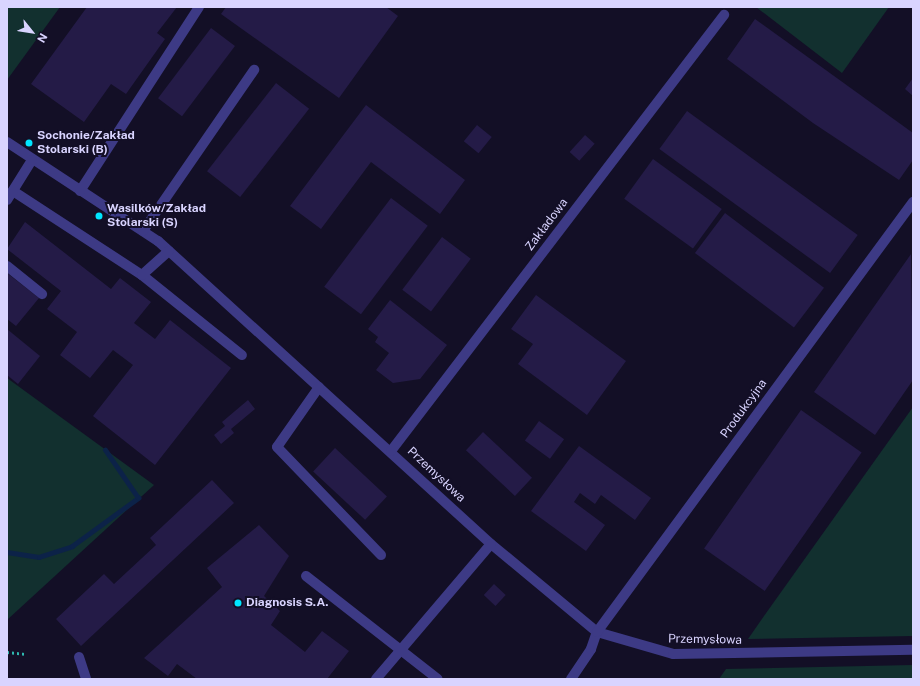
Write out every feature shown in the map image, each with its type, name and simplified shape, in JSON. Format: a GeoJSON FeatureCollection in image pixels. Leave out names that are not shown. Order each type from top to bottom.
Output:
{"type":"FeatureCollection","features":[{"type":"Feature","properties":{"kind":"street"},"geometry":{"type":"LineString","coordinates":[[80,190],[199,7]]}},
{"type":"Feature","properties":{"kind":"street","name":"Zakładowa"},"geometry":{"type":"LineString","coordinates":[[391,451],[724,15]]}},
{"type":"Feature","properties":{"kind":"street"},"geometry":{"type":"LineString","coordinates":[[143,231],[254,70]]}},
{"type":"Feature","properties":{"kind":"street","name":"Przemysłowa"},"geometry":{"type":"LineString","coordinates":[[7,142],[32,160],[143,231],[169,251],[568,612],[597,632],[673,654],[913,650]]}},
{"type":"Feature","properties":{"kind":"street"},"geometry":{"type":"LineString","coordinates":[[7,200],[32,160]]}},
{"type":"Feature","properties":{"kind":"street"},"geometry":{"type":"LineString","coordinates":[[13,191],[142,276],[242,355]]}},
{"type":"Feature","properties":{"kind":"street","name":"Produkcyjna"},"geometry":{"type":"LineString","coordinates":[[571,679],[591,649],[597,632],[913,202]]}},
{"type":"Feature","properties":{"kind":"street"},"geometry":{"type":"LineString","coordinates":[[142,276],[169,251]]}},
{"type":"Feature","properties":{"kind":"street"},"geometry":{"type":"LineString","coordinates":[[7,266],[42,294]]}},
{"type":"Feature","properties":{"kind":"street"},"geometry":{"type":"LineString","coordinates":[[319,387],[277,446],[381,555]]}},
{"type":"Feature","properties":{"kind":"street"},"geometry":{"type":"LineString","coordinates":[[376,679],[492,544]]}},
{"type":"Feature","properties":{"kind":"street"},"geometry":{"type":"LineString","coordinates":[[306,576],[438,679]]}},
{"type":"Feature","properties":{"kind":"street"},"geometry":{"type":"LineString","coordinates":[[80,657],[86,679]]}},
{"type":"Feature","properties":{"kind":"path"},"geometry":{"type":"LineString","coordinates":[[7,652],[25,654]]}},
{"type":"Feature","properties":{"kind":"green space"},"geometry":{"type":"Polygon","coordinates":[[[7,7],[60,7],[7,80],[7,7]]]}},
{"type":"Feature","properties":{"kind":"green space"},"geometry":{"type":"Polygon","coordinates":[[[756,7],[889,7],[842,73],[756,7]]]}},
{"type":"Feature","properties":{"kind":"green space"},"geometry":{"type":"Polygon","coordinates":[[[7,378],[154,485],[7,620],[7,378]]]}},
{"type":"Feature","properties":{"kind":"green space"},"geometry":{"type":"Polygon","coordinates":[[[913,407],[913,636],[748,639],[764,616],[913,407]]]}},
{"type":"Feature","properties":{"kind":"green space"},"geometry":{"type":"Polygon","coordinates":[[[913,665],[913,679],[719,679],[726,669],[913,665]]]}},
{"type":"Feature","properties":{"kind":"building"},"geometry":{"type":"Polygon","coordinates":[[[87,7],[177,7],[157,33],[165,39],[126,94],[111,84],[84,122],[31,84],[87,7]]]}},
{"type":"Feature","properties":{"kind":"building"},"geometry":{"type":"Polygon","coordinates":[[[226,7],[386,7],[398,16],[339,98],[221,14],[226,7]]]}},
{"type":"Feature","properties":{"kind":"building"},"geometry":{"type":"Polygon","coordinates":[[[755,19],[913,133],[913,160],[899,180],[813,123],[727,59],[755,19]]]}},
{"type":"Feature","properties":{"kind":"building"},"geometry":{"type":"Polygon","coordinates":[[[211,28],[235,46],[182,116],[158,98],[211,28]]]}},
{"type":"Feature","properties":{"kind":"building"},"geometry":{"type":"Polygon","coordinates":[[[913,78],[913,96],[905,89],[913,78]]]}},
{"type":"Feature","properties":{"kind":"building"},"geometry":{"type":"Polygon","coordinates":[[[276,83],[309,109],[240,197],[207,171],[276,83]]]}},
{"type":"Feature","properties":{"kind":"building"},"geometry":{"type":"Polygon","coordinates":[[[366,105],[465,180],[440,214],[371,162],[321,229],[290,206],[366,105]]]}},
{"type":"Feature","properties":{"kind":"building"},"geometry":{"type":"Polygon","coordinates":[[[687,111],[858,235],[830,273],[659,149],[687,111]]]}},
{"type":"Feature","properties":{"kind":"building"},"geometry":{"type":"Polygon","coordinates":[[[477,125],[492,137],[479,153],[464,141],[477,125]]]}},
{"type":"Feature","properties":{"kind":"building"},"geometry":{"type":"Polygon","coordinates":[[[585,135],[595,144],[579,161],[570,152],[585,135]]]}},
{"type":"Feature","properties":{"kind":"building"},"geometry":{"type":"Polygon","coordinates":[[[653,159],[722,209],[693,249],[624,199],[653,159]]]}},
{"type":"Feature","properties":{"kind":"building"},"geometry":{"type":"Polygon","coordinates":[[[391,198],[428,226],[361,314],[324,287],[391,198]]]}},
{"type":"Feature","properties":{"kind":"building"},"geometry":{"type":"Polygon","coordinates":[[[725,213],[824,288],[794,328],[695,253],[725,213]]]}},
{"type":"Feature","properties":{"kind":"building"},"geometry":{"type":"Polygon","coordinates":[[[25,222],[111,289],[120,278],[151,302],[134,323],[155,339],[170,320],[231,368],[155,465],[93,416],[133,365],[113,350],[90,378],[60,355],[77,332],[47,309],[61,291],[7,249],[25,222]]]}},
{"type":"Feature","properties":{"kind":"building"},"geometry":{"type":"Polygon","coordinates":[[[442,237],[471,259],[431,311],[402,290],[442,237]]]}},
{"type":"Feature","properties":{"kind":"building"},"geometry":{"type":"Polygon","coordinates":[[[911,254],[913,380],[875,435],[814,392],[911,254]]]}},
{"type":"Feature","properties":{"kind":"building"},"geometry":{"type":"Polygon","coordinates":[[[7,273],[39,298],[16,326],[7,319],[7,273]]]}},
{"type":"Feature","properties":{"kind":"building"},"geometry":{"type":"Polygon","coordinates":[[[536,295],[626,361],[587,415],[518,364],[533,344],[511,329],[536,295]]]}},
{"type":"Feature","properties":{"kind":"building"},"geometry":{"type":"Polygon","coordinates":[[[390,300],[447,345],[420,379],[393,383],[376,370],[389,353],[375,342],[378,337],[368,329],[390,300]]]}},
{"type":"Feature","properties":{"kind":"building"},"geometry":{"type":"Polygon","coordinates":[[[7,329],[40,356],[18,384],[7,375],[7,329]]]}},
{"type":"Feature","properties":{"kind":"building"},"geometry":{"type":"Polygon","coordinates":[[[248,400],[255,409],[231,429],[234,433],[221,444],[214,435],[225,426],[222,422],[248,400]]]}},
{"type":"Feature","properties":{"kind":"building"},"geometry":{"type":"Polygon","coordinates":[[[801,410],[862,452],[765,591],[704,548],[801,410]]]}},
{"type":"Feature","properties":{"kind":"building"},"geometry":{"type":"Polygon","coordinates":[[[539,421],[564,439],[550,459],[525,440],[539,421]]]}},
{"type":"Feature","properties":{"kind":"building"},"geometry":{"type":"Polygon","coordinates":[[[483,432],[532,478],[515,496],[466,450],[483,432]]]}},
{"type":"Feature","properties":{"kind":"building"},"geometry":{"type":"Polygon","coordinates":[[[579,446],[651,498],[635,520],[601,495],[595,504],[580,493],[574,502],[605,525],[586,551],[531,511],[579,446]]]}},
{"type":"Feature","properties":{"kind":"building"},"geometry":{"type":"Polygon","coordinates":[[[335,448],[387,496],[365,520],[313,471],[335,448]]]}},
{"type":"Feature","properties":{"kind":"building"},"geometry":{"type":"Polygon","coordinates":[[[212,480],[234,503],[81,646],[56,619],[104,574],[114,584],[156,545],[150,538],[212,480]]]}},
{"type":"Feature","properties":{"kind":"building","name":"Diagnosis S.A."},"geometry":{"type":"Polygon","coordinates":[[[259,525],[289,556],[264,596],[280,611],[271,625],[305,652],[322,631],[349,651],[327,679],[197,679],[177,664],[168,676],[144,658],[222,587],[207,568],[259,525]]]}},
{"type":"Feature","properties":{"kind":"building"},"geometry":{"type":"Polygon","coordinates":[[[494,584],[506,595],[495,606],[484,595],[494,584]]]}},
{"type":"Feature","properties":{"kind":"waterway"},"geometry":{"type":"LineString","coordinates":[[7,552],[39,557],[72,546],[138,498],[105,450]]}},
{"type":"Feature","properties":{"kind":"place","name":"Sochonie/Zakład Stolarski (B)"},"geometry":{"type":"Point","coordinates":[29,143]}},
{"type":"Feature","properties":{"kind":"place","name":"Wasilków/Zakład Stolarski (S)"},"geometry":{"type":"Point","coordinates":[99,216]}},
{"type":"Feature","properties":{"kind":"place","name":"Diagnosis S.A."},"geometry":{"type":"Point","coordinates":[238,603]}}]}
